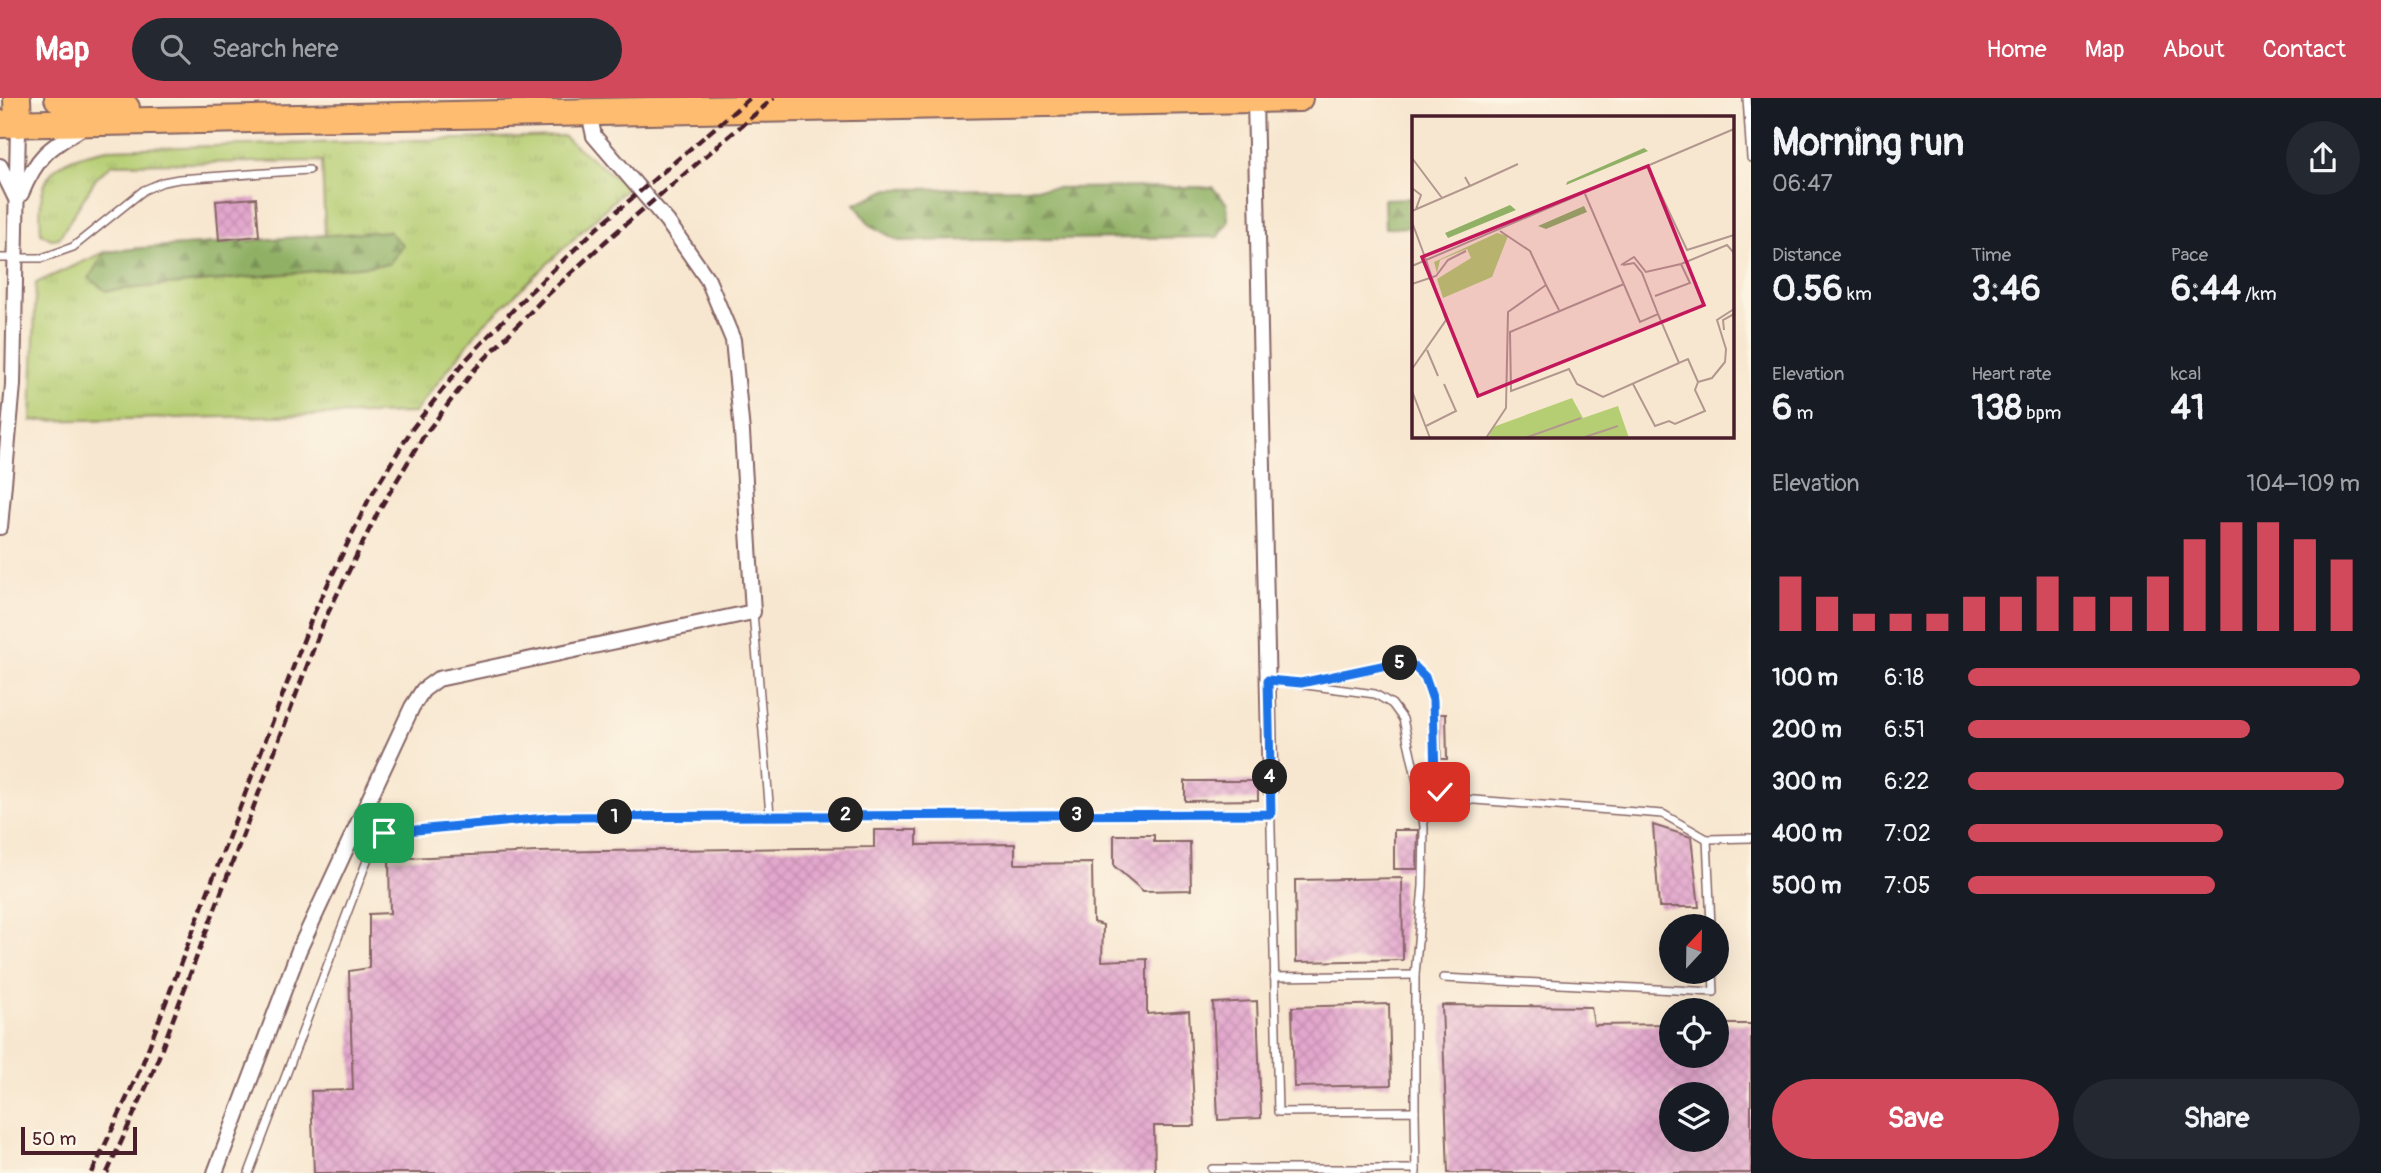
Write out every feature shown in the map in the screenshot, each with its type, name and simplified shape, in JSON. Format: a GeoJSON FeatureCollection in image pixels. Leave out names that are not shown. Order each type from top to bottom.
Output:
{"type":"FeatureCollection","features":[{"type":"Feature","properties":{"kind":"highway"},"geometry":{"type":"LineString","coordinates":[[58,98],[76,103],[130,109],[172,121]]}},
{"type":"Feature","properties":{"kind":"highway"},"geometry":{"type":"LineString","coordinates":[[12,115],[94,122],[172,121],[1299,98]]}},
{"type":"Feature","properties":{"kind":"street"},"geometry":{"type":"LineString","coordinates":[[1255,99],[1270,789]]}},
{"type":"Feature","properties":{"kind":"street"},"geometry":{"type":"LineString","coordinates":[[215,1173],[299,950],[412,707],[423,690],[438,679],[753,612],[742,432],[733,340],[708,280],[667,221],[594,136],[589,113]]}},
{"type":"Feature","properties":{"kind":"street"},"geometry":{"type":"LineString","coordinates":[[0,527],[13,385],[17,202],[12,115]]}},
{"type":"Feature","properties":{"kind":"street"},"geometry":{"type":"LineString","coordinates":[[17,202],[37,161],[46,152],[94,122]]}},
{"type":"Feature","properties":{"kind":"street"},"geometry":{"type":"LineString","coordinates":[[0,166],[17,202]]}},
{"type":"Feature","properties":{"kind":"lane"},"geometry":{"type":"LineString","coordinates":[[1747,98],[1751,158]]}},
{"type":"Feature","properties":{"kind":"lane"},"geometry":{"type":"LineString","coordinates":[[0,258],[42,258],[73,247],[144,190],[163,182],[179,178],[309,170]]}},
{"type":"Feature","properties":{"kind":"lane"},"geometry":{"type":"LineString","coordinates":[[753,612],[770,815]]}},
{"type":"Feature","properties":{"kind":"lane"},"geometry":{"type":"LineString","coordinates":[[1301,683],[1396,663],[1414,666],[1425,677],[1433,700],[1435,778],[1440,792],[1448,797],[1663,814],[1707,839],[1751,838]]}},
{"type":"Feature","properties":{"kind":"lane"},"geometry":{"type":"LineString","coordinates":[[1212,1169],[1416,1171],[1415,975],[1423,886],[1424,827],[1420,795],[1403,719],[1392,704],[1376,694],[1268,680]]}},
{"type":"Feature","properties":{"kind":"lane"},"geometry":{"type":"LineString","coordinates":[[1270,789],[1278,1112],[1415,1111]]}},
{"type":"Feature","properties":{"kind":"lane"},"geometry":{"type":"LineString","coordinates":[[249,1173],[371,850],[384,833],[557,817],[1271,814]]}},
{"type":"Feature","properties":{"kind":"lane"},"geometry":{"type":"LineString","coordinates":[[1707,839],[1710,914]]}},
{"type":"Feature","properties":{"kind":"lane"},"geometry":{"type":"LineString","coordinates":[[1274,977],[1415,975]]}},
{"type":"Feature","properties":{"kind":"lane"},"geometry":{"type":"LineString","coordinates":[[1443,978],[1714,992],[1714,984]]}},
{"type":"Feature","properties":{"kind":"green space"},"geometry":{"type":"Polygon","coordinates":[[[563,136],[628,187],[481,327],[414,413],[31,421],[36,283],[105,252],[325,235],[322,161],[113,164],[97,177],[59,238],[51,239],[41,233],[40,213],[45,183],[51,173],[72,158],[108,149],[563,136]]]}},
{"type":"Feature","properties":{"kind":"green space"},"geometry":{"type":"Polygon","coordinates":[[[1212,187],[1227,204],[1228,222],[1218,237],[899,241],[870,225],[855,204],[889,189],[1212,187]]]}},
{"type":"Feature","properties":{"kind":"green space"},"geometry":{"type":"Polygon","coordinates":[[[1412,198],[1412,227],[1385,228],[1384,199],[1412,198]]]}},
{"type":"Feature","properties":{"kind":"green space"},"geometry":{"type":"Polygon","coordinates":[[[388,231],[403,245],[389,264],[106,291],[89,278],[105,252],[388,231]]]}},
{"type":"Feature","properties":{"kind":"building"},"geometry":{"type":"Polygon","coordinates":[[[256,198],[259,236],[219,240],[216,201],[256,198]]]}},
{"type":"Feature","properties":{"kind":"building"},"geometry":{"type":"Polygon","coordinates":[[[1439,714],[1446,714],[1447,759],[1441,759],[1439,714]]]}},
{"type":"Feature","properties":{"kind":"building"},"geometry":{"type":"Polygon","coordinates":[[[1185,781],[1258,781],[1258,800],[1185,801],[1185,781]]]}},
{"type":"Feature","properties":{"kind":"building"},"geometry":{"type":"Polygon","coordinates":[[[1653,825],[1691,837],[1699,907],[1659,907],[1653,825]]]}},
{"type":"Feature","properties":{"kind":"building"},"geometry":{"type":"Polygon","coordinates":[[[874,830],[917,830],[917,845],[1015,844],[1015,864],[1092,863],[1093,922],[1103,925],[1102,961],[1147,959],[1147,1014],[1189,1011],[1195,1126],[1154,1126],[1155,1173],[314,1173],[311,1091],[353,1090],[349,971],[369,968],[369,914],[390,913],[389,859],[536,852],[874,847],[874,830]]]}},
{"type":"Feature","properties":{"kind":"building"},"geometry":{"type":"Polygon","coordinates":[[[1394,830],[1418,830],[1417,869],[1394,869],[1394,830]]]}},
{"type":"Feature","properties":{"kind":"building"},"geometry":{"type":"Polygon","coordinates":[[[1114,835],[1154,835],[1154,842],[1190,842],[1191,890],[1143,891],[1114,866],[1114,835]]]}},
{"type":"Feature","properties":{"kind":"building"},"geometry":{"type":"Polygon","coordinates":[[[1402,878],[1403,960],[1296,962],[1295,880],[1402,878]]]}},
{"type":"Feature","properties":{"kind":"building"},"geometry":{"type":"Polygon","coordinates":[[[1257,1001],[1261,1118],[1218,1120],[1213,1003],[1257,1001]]]}},
{"type":"Feature","properties":{"kind":"building"},"geometry":{"type":"Polygon","coordinates":[[[1389,1004],[1391,1085],[1294,1087],[1292,1007],[1389,1004]]]}},
{"type":"Feature","properties":{"kind":"building"},"geometry":{"type":"Polygon","coordinates":[[[1442,1005],[1591,1007],[1594,1025],[1659,1024],[1659,1068],[1729,1068],[1729,1024],[1751,1024],[1751,1173],[1448,1173],[1442,1005]]]}},
{"type":"Feature","properties":{"kind":"railway"},"geometry":{"type":"LineString","coordinates":[[92,1173],[142,1065],[313,615],[369,499],[412,429],[465,361],[528,294],[597,228],[750,98]]}},
{"type":"Feature","properties":{"kind":"railway"},"geometry":{"type":"LineString","coordinates":[[107,1173],[153,1072],[324,621],[378,512],[423,437],[475,369],[543,299],[607,240],[774,98]]}},
{"type":"Feature","properties":{"kind":"route"},"geometry":{"type":"LineString","coordinates":[[384,833],[557,817],[1271,814],[1268,680],[1301,683],[1396,663],[1414,666],[1425,677],[1433,700],[1435,778],[1440,792]]}}]}
